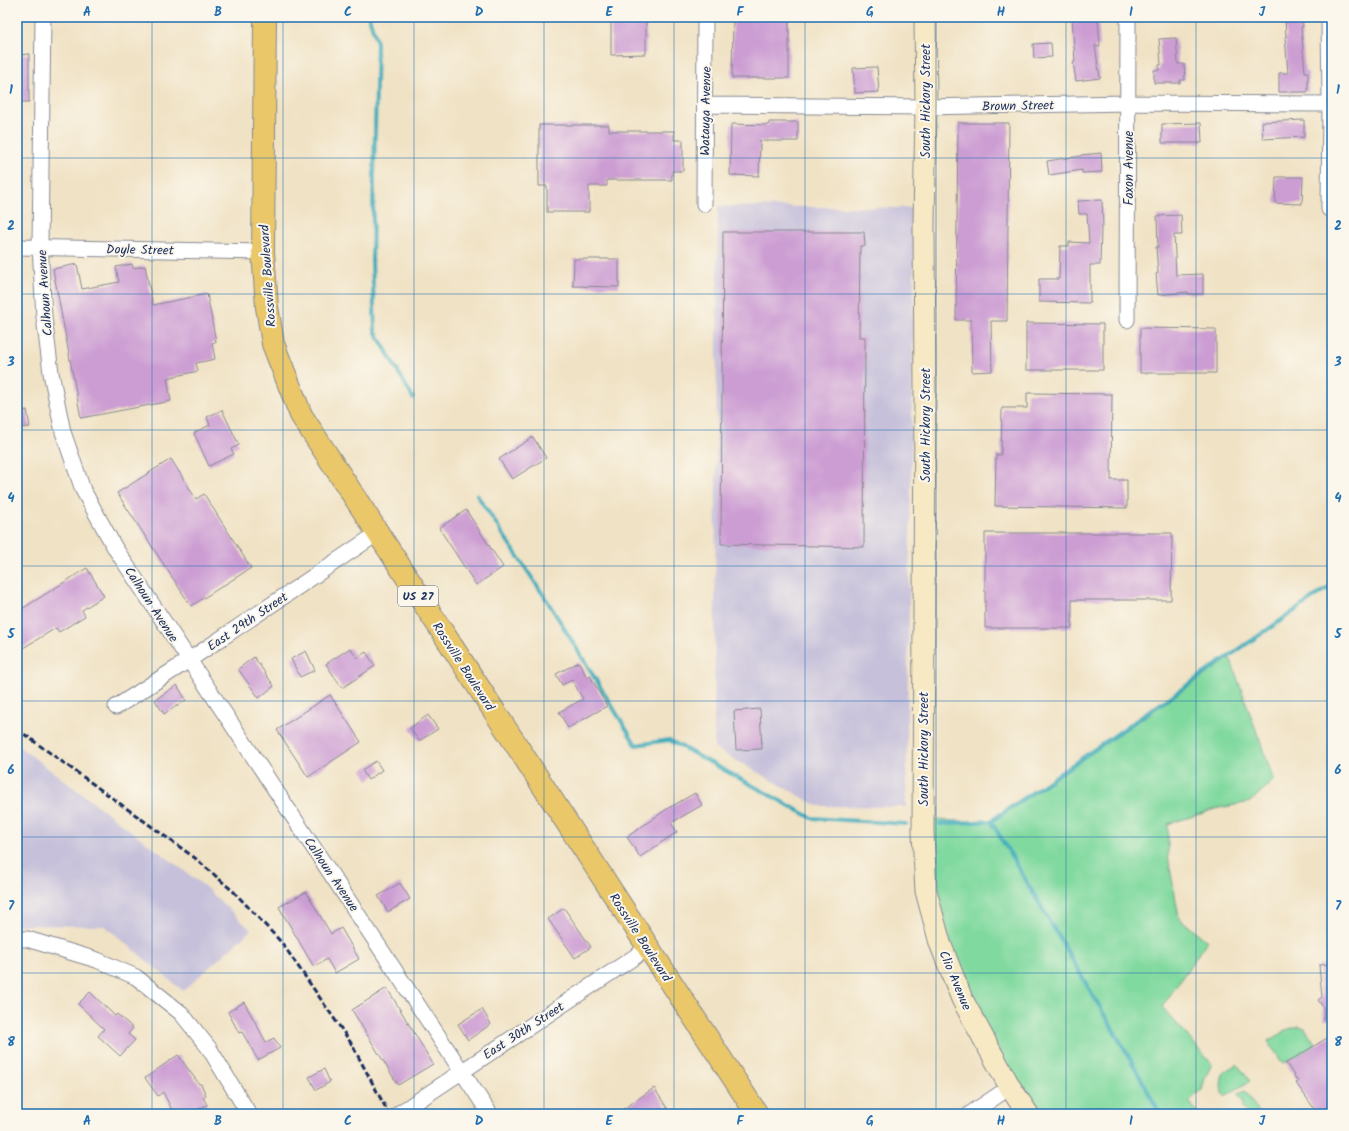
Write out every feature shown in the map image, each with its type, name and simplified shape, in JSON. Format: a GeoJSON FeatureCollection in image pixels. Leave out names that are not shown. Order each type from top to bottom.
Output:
{"type":"FeatureCollection","features":[{"type":"Feature","properties":{"kind":"highway","name":"Rossville Boulevard"},"geometry":{"type":"LineString","coordinates":[[265,17],[263,252],[267,306],[273,344],[301,414],[757,1114]]}},
{"type":"Feature","properties":{"kind":"street","name":"Calhoun Avenue"},"geometry":{"type":"LineString","coordinates":[[43,17],[40,246],[44,317],[50,373],[63,432],[83,490],[115,548],[490,1114]]}},
{"type":"Feature","properties":{"kind":"street","name":"Watauga Avenue"},"geometry":{"type":"LineString","coordinates":[[704,204],[705,17]]}},
{"type":"Feature","properties":{"kind":"street","name":"South Hickory Street"},"geometry":{"type":"LineString","coordinates":[[923,833],[925,404],[924,224],[926,107],[925,17]]}},
{"type":"Feature","properties":{"kind":"street","name":"Faxon Avenue"},"geometry":{"type":"LineString","coordinates":[[1127,320],[1128,17]]}},
{"type":"Feature","properties":{"kind":"street"},"geometry":{"type":"LineString","coordinates":[[1329,17],[1329,209]]}},
{"type":"Feature","properties":{"kind":"street","name":"Brown Street"},"geometry":{"type":"LineString","coordinates":[[705,105],[926,107],[1128,103],[1330,104]]}},
{"type":"Feature","properties":{"kind":"street","name":"Doyle Street"},"geometry":{"type":"LineString","coordinates":[[17,247],[40,246],[263,252]]}},
{"type":"Feature","properties":{"kind":"street","name":"East 29th Street"},"geometry":{"type":"LineString","coordinates":[[116,707],[189,660],[378,533]]}},
{"type":"Feature","properties":{"kind":"street","name":"Clio Avenue"},"geometry":{"type":"LineString","coordinates":[[923,833],[926,891],[940,943],[962,999],[1010,1087],[1028,1114]]}},
{"type":"Feature","properties":{"kind":"street"},"geometry":{"type":"LineString","coordinates":[[17,939],[27,939],[98,960],[136,977],[180,1013],[209,1048],[249,1114]]}},
{"type":"Feature","properties":{"kind":"street","name":"East 30th Street"},"geometry":{"type":"LineString","coordinates":[[398,1114],[462,1070],[648,948]]}},
{"type":"Feature","properties":{"kind":"street"},"geometry":{"type":"LineString","coordinates":[[970,1114],[1010,1087]]}},
{"type":"Feature","properties":{"kind":"shaded area"},"geometry":{"type":"Polygon","coordinates":[[[718,206],[915,208],[906,807],[818,806],[714,748],[718,206]]]}},
{"type":"Feature","properties":{"kind":"shaded area"},"geometry":{"type":"Polygon","coordinates":[[[17,745],[203,885],[251,930],[183,991],[105,926],[17,925],[17,745]]]}},
{"type":"Feature","properties":{"kind":"green space"},"geometry":{"type":"Polygon","coordinates":[[[1230,658],[1274,780],[1250,802],[1219,808],[1168,824],[1168,856],[1179,918],[1207,941],[1162,1007],[1212,1064],[1205,1078],[1202,1090],[1189,1101],[1198,1114],[1037,1114],[1005,1065],[964,980],[937,902],[930,847],[931,820],[992,822],[1230,658]]]}},
{"type":"Feature","properties":{"kind":"green space"},"geometry":{"type":"Polygon","coordinates":[[[1299,1026],[1305,1028],[1316,1045],[1283,1064],[1268,1041],[1286,1030],[1299,1026]]]}},
{"type":"Feature","properties":{"kind":"green space"},"geometry":{"type":"Polygon","coordinates":[[[1237,1064],[1250,1081],[1225,1096],[1221,1085],[1224,1072],[1237,1064]]]}},
{"type":"Feature","properties":{"kind":"green space"},"geometry":{"type":"Polygon","coordinates":[[[1245,1091],[1260,1114],[1247,1114],[1242,1106],[1244,1104],[1238,1094],[1245,1091]]]}},
{"type":"Feature","properties":{"kind":"building"},"geometry":{"type":"Polygon","coordinates":[[[611,17],[646,17],[646,54],[611,55],[611,17]]]}},
{"type":"Feature","properties":{"kind":"building"},"geometry":{"type":"Polygon","coordinates":[[[733,17],[789,17],[789,78],[732,78],[733,17]]]}},
{"type":"Feature","properties":{"kind":"building"},"geometry":{"type":"Polygon","coordinates":[[[1072,17],[1098,17],[1100,46],[1095,46],[1100,78],[1076,81],[1073,62],[1075,62],[1072,17]]]}},
{"type":"Feature","properties":{"kind":"building"},"geometry":{"type":"Polygon","coordinates":[[[1285,17],[1302,17],[1303,27],[1301,27],[1305,72],[1308,72],[1308,92],[1279,92],[1279,73],[1288,73],[1285,17]]]}},
{"type":"Feature","properties":{"kind":"building"},"geometry":{"type":"Polygon","coordinates":[[[1176,38],[1178,64],[1184,64],[1185,80],[1180,80],[1180,83],[1154,83],[1154,70],[1159,70],[1159,65],[1161,65],[1159,39],[1176,38]]]}},
{"type":"Feature","properties":{"kind":"building"},"geometry":{"type":"Polygon","coordinates":[[[1051,43],[1052,57],[1034,58],[1033,44],[1051,43]]]}},
{"type":"Feature","properties":{"kind":"building"},"geometry":{"type":"Polygon","coordinates":[[[29,54],[29,102],[17,102],[17,55],[29,54]]]}},
{"type":"Feature","properties":{"kind":"building"},"geometry":{"type":"Polygon","coordinates":[[[877,67],[879,92],[855,93],[853,68],[877,67]]]}},
{"type":"Feature","properties":{"kind":"building"},"geometry":{"type":"Polygon","coordinates":[[[1304,120],[1304,137],[1263,139],[1262,122],[1304,120]]]}},
{"type":"Feature","properties":{"kind":"building"},"geometry":{"type":"Polygon","coordinates":[[[769,122],[798,122],[798,141],[760,141],[759,176],[730,175],[731,124],[769,125],[769,122]]]}},
{"type":"Feature","properties":{"kind":"building"},"geometry":{"type":"Polygon","coordinates":[[[958,123],[1009,123],[1007,321],[991,321],[992,371],[972,372],[971,320],[956,320],[958,123]]]}},
{"type":"Feature","properties":{"kind":"building"},"geometry":{"type":"Polygon","coordinates":[[[1201,123],[1202,143],[1162,143],[1162,124],[1201,123]]]}},
{"type":"Feature","properties":{"kind":"building"},"geometry":{"type":"Polygon","coordinates":[[[539,125],[609,125],[609,131],[674,131],[674,140],[683,140],[683,171],[672,171],[672,180],[607,180],[607,186],[589,186],[589,212],[547,212],[547,186],[539,186],[539,125]]]}},
{"type":"Feature","properties":{"kind":"building"},"geometry":{"type":"Polygon","coordinates":[[[1101,153],[1102,172],[1082,173],[1082,170],[1049,175],[1047,161],[1101,153]]]}},
{"type":"Feature","properties":{"kind":"building"},"geometry":{"type":"Polygon","coordinates":[[[1276,177],[1303,177],[1302,204],[1275,203],[1276,177]]]}},
{"type":"Feature","properties":{"kind":"building"},"geometry":{"type":"Polygon","coordinates":[[[1102,200],[1103,227],[1101,227],[1100,265],[1090,265],[1090,303],[1039,302],[1039,279],[1059,279],[1060,246],[1069,246],[1069,242],[1089,243],[1087,214],[1079,214],[1078,201],[1102,200]]]}},
{"type":"Feature","properties":{"kind":"building"},"geometry":{"type":"Polygon","coordinates":[[[1181,215],[1182,235],[1174,235],[1176,275],[1203,274],[1203,294],[1188,294],[1188,292],[1158,295],[1156,274],[1158,273],[1156,247],[1158,247],[1157,216],[1181,215]]]}},
{"type":"Feature","properties":{"kind":"building"},"geometry":{"type":"Polygon","coordinates":[[[723,232],[864,232],[865,246],[860,246],[859,337],[865,337],[864,547],[721,544],[723,232]]]}},
{"type":"Feature","properties":{"kind":"building"},"geometry":{"type":"Polygon","coordinates":[[[574,259],[619,259],[619,287],[573,286],[574,259]]]}},
{"type":"Feature","properties":{"kind":"building"},"geometry":{"type":"Polygon","coordinates":[[[77,264],[82,289],[119,282],[116,267],[132,264],[133,268],[145,266],[153,305],[207,294],[216,342],[212,343],[215,359],[196,363],[198,371],[167,378],[171,401],[81,418],[53,269],[77,264]]]}},
{"type":"Feature","properties":{"kind":"building"},"geometry":{"type":"Polygon","coordinates":[[[1026,323],[1103,324],[1103,370],[1026,370],[1026,323]]]}},
{"type":"Feature","properties":{"kind":"building"},"geometry":{"type":"Polygon","coordinates":[[[1140,328],[1216,329],[1216,373],[1140,373],[1140,328]]]}},
{"type":"Feature","properties":{"kind":"building"},"geometry":{"type":"Polygon","coordinates":[[[1027,393],[1112,394],[1111,480],[1127,480],[1127,508],[995,506],[996,455],[1001,455],[1002,408],[1027,408],[1027,393]]]}},
{"type":"Feature","properties":{"kind":"building"},"geometry":{"type":"Polygon","coordinates":[[[27,410],[30,427],[17,428],[17,412],[27,410]]]}},
{"type":"Feature","properties":{"kind":"building"},"geometry":{"type":"Polygon","coordinates":[[[222,410],[239,445],[231,449],[234,454],[209,466],[194,433],[210,425],[207,417],[222,410]]]}},
{"type":"Feature","properties":{"kind":"building"},"geometry":{"type":"Polygon","coordinates":[[[533,437],[546,458],[512,479],[499,459],[533,437]]]}},
{"type":"Feature","properties":{"kind":"building"},"geometry":{"type":"Polygon","coordinates":[[[171,459],[196,499],[204,494],[251,568],[191,606],[117,493],[171,459]]]}},
{"type":"Feature","properties":{"kind":"building"},"geometry":{"type":"Polygon","coordinates":[[[466,510],[503,567],[476,585],[439,528],[466,510]]]}},
{"type":"Feature","properties":{"kind":"building"},"geometry":{"type":"Polygon","coordinates":[[[985,533],[1172,533],[1171,600],[1072,600],[1072,628],[985,628],[985,533]]]}},
{"type":"Feature","properties":{"kind":"building"},"geometry":{"type":"Polygon","coordinates":[[[87,568],[104,596],[82,610],[85,616],[59,632],[56,628],[23,648],[17,639],[17,612],[87,568]]]}},
{"type":"Feature","properties":{"kind":"building"},"geometry":{"type":"Polygon","coordinates":[[[350,648],[357,658],[366,652],[375,666],[342,688],[326,664],[350,648]]]}},
{"type":"Feature","properties":{"kind":"building"},"geometry":{"type":"Polygon","coordinates":[[[306,651],[315,670],[300,677],[291,659],[306,651]]]}},
{"type":"Feature","properties":{"kind":"building"},"geometry":{"type":"Polygon","coordinates":[[[254,657],[274,686],[259,698],[238,669],[254,657]]]}},
{"type":"Feature","properties":{"kind":"building"},"geometry":{"type":"Polygon","coordinates":[[[579,662],[587,678],[590,676],[607,706],[568,728],[559,712],[583,699],[572,680],[562,685],[556,674],[579,662]]]}},
{"type":"Feature","properties":{"kind":"building"},"geometry":{"type":"Polygon","coordinates":[[[177,685],[186,700],[164,714],[155,700],[177,685]]]}},
{"type":"Feature","properties":{"kind":"building"},"geometry":{"type":"Polygon","coordinates":[[[330,695],[361,742],[308,777],[277,730],[330,695]]]}},
{"type":"Feature","properties":{"kind":"building"},"geometry":{"type":"Polygon","coordinates":[[[760,709],[762,749],[736,750],[734,711],[760,709]]]}},
{"type":"Feature","properties":{"kind":"building"},"geometry":{"type":"Polygon","coordinates":[[[428,715],[438,729],[419,741],[410,728],[428,715]]]}},
{"type":"Feature","properties":{"kind":"building"},"geometry":{"type":"Polygon","coordinates":[[[376,761],[382,770],[368,780],[362,770],[376,761]]]}},
{"type":"Feature","properties":{"kind":"building"},"geometry":{"type":"Polygon","coordinates":[[[695,793],[702,805],[671,823],[677,832],[640,857],[627,837],[667,809],[695,793]]]}},
{"type":"Feature","properties":{"kind":"building"},"geometry":{"type":"Polygon","coordinates":[[[400,883],[410,899],[388,912],[378,896],[400,883]]]}},
{"type":"Feature","properties":{"kind":"building"},"geometry":{"type":"Polygon","coordinates":[[[306,892],[331,934],[341,928],[359,959],[335,973],[327,959],[314,967],[279,907],[306,892]]]}},
{"type":"Feature","properties":{"kind":"building"},"geometry":{"type":"Polygon","coordinates":[[[564,908],[591,947],[575,958],[548,919],[564,908]]]}},
{"type":"Feature","properties":{"kind":"building"},"geometry":{"type":"Polygon","coordinates":[[[1332,964],[1332,1021],[1324,1020],[1323,1007],[1318,1000],[1322,997],[1319,965],[1332,964]]]}},
{"type":"Feature","properties":{"kind":"building"},"geometry":{"type":"Polygon","coordinates":[[[387,988],[433,1064],[398,1085],[352,1010],[387,988]]]}},
{"type":"Feature","properties":{"kind":"building"},"geometry":{"type":"Polygon","coordinates":[[[90,992],[115,1016],[117,1014],[133,1028],[128,1034],[135,1040],[120,1056],[98,1036],[104,1029],[78,1004],[90,992]]]}},
{"type":"Feature","properties":{"kind":"building"},"geometry":{"type":"Polygon","coordinates":[[[244,1002],[266,1042],[274,1038],[280,1048],[258,1060],[242,1032],[239,1033],[228,1012],[244,1002]]]}},
{"type":"Feature","properties":{"kind":"building"},"geometry":{"type":"Polygon","coordinates":[[[482,1009],[491,1024],[468,1040],[458,1024],[482,1009]]]}},
{"type":"Feature","properties":{"kind":"building"},"geometry":{"type":"Polygon","coordinates":[[[1332,1035],[1332,1110],[1327,1114],[1318,1114],[1296,1083],[1298,1082],[1286,1063],[1332,1035]]]}},
{"type":"Feature","properties":{"kind":"building"},"geometry":{"type":"Polygon","coordinates":[[[178,1055],[199,1084],[201,1084],[206,1095],[203,1097],[207,1105],[188,1114],[174,1114],[163,1092],[158,1096],[145,1078],[178,1055]]]}},
{"type":"Feature","properties":{"kind":"building"},"geometry":{"type":"Polygon","coordinates":[[[324,1069],[330,1082],[316,1090],[309,1077],[324,1069]]]}},
{"type":"Feature","properties":{"kind":"building"},"geometry":{"type":"Polygon","coordinates":[[[654,1088],[671,1114],[616,1114],[654,1088]]]}},
{"type":"Feature","properties":{"kind":"waterway"},"geometry":{"type":"LineString","coordinates":[[369,17],[377,43],[372,261],[375,331],[413,398]]}},
{"type":"Feature","properties":{"kind":"waterway"},"geometry":{"type":"LineString","coordinates":[[477,495],[548,602],[636,745],[669,740],[812,818],[906,824]]}},
{"type":"Feature","properties":{"kind":"waterway"},"geometry":{"type":"LineString","coordinates":[[940,824],[991,821],[1332,585]]}},
{"type":"Feature","properties":{"kind":"waterway"},"geometry":{"type":"LineString","coordinates":[[991,821],[1132,1062],[1160,1114]]}},
{"type":"Feature","properties":{"kind":"railway"},"geometry":{"type":"LineString","coordinates":[[17,729],[195,858],[234,892],[282,943],[351,1043],[389,1114]]}}]}
